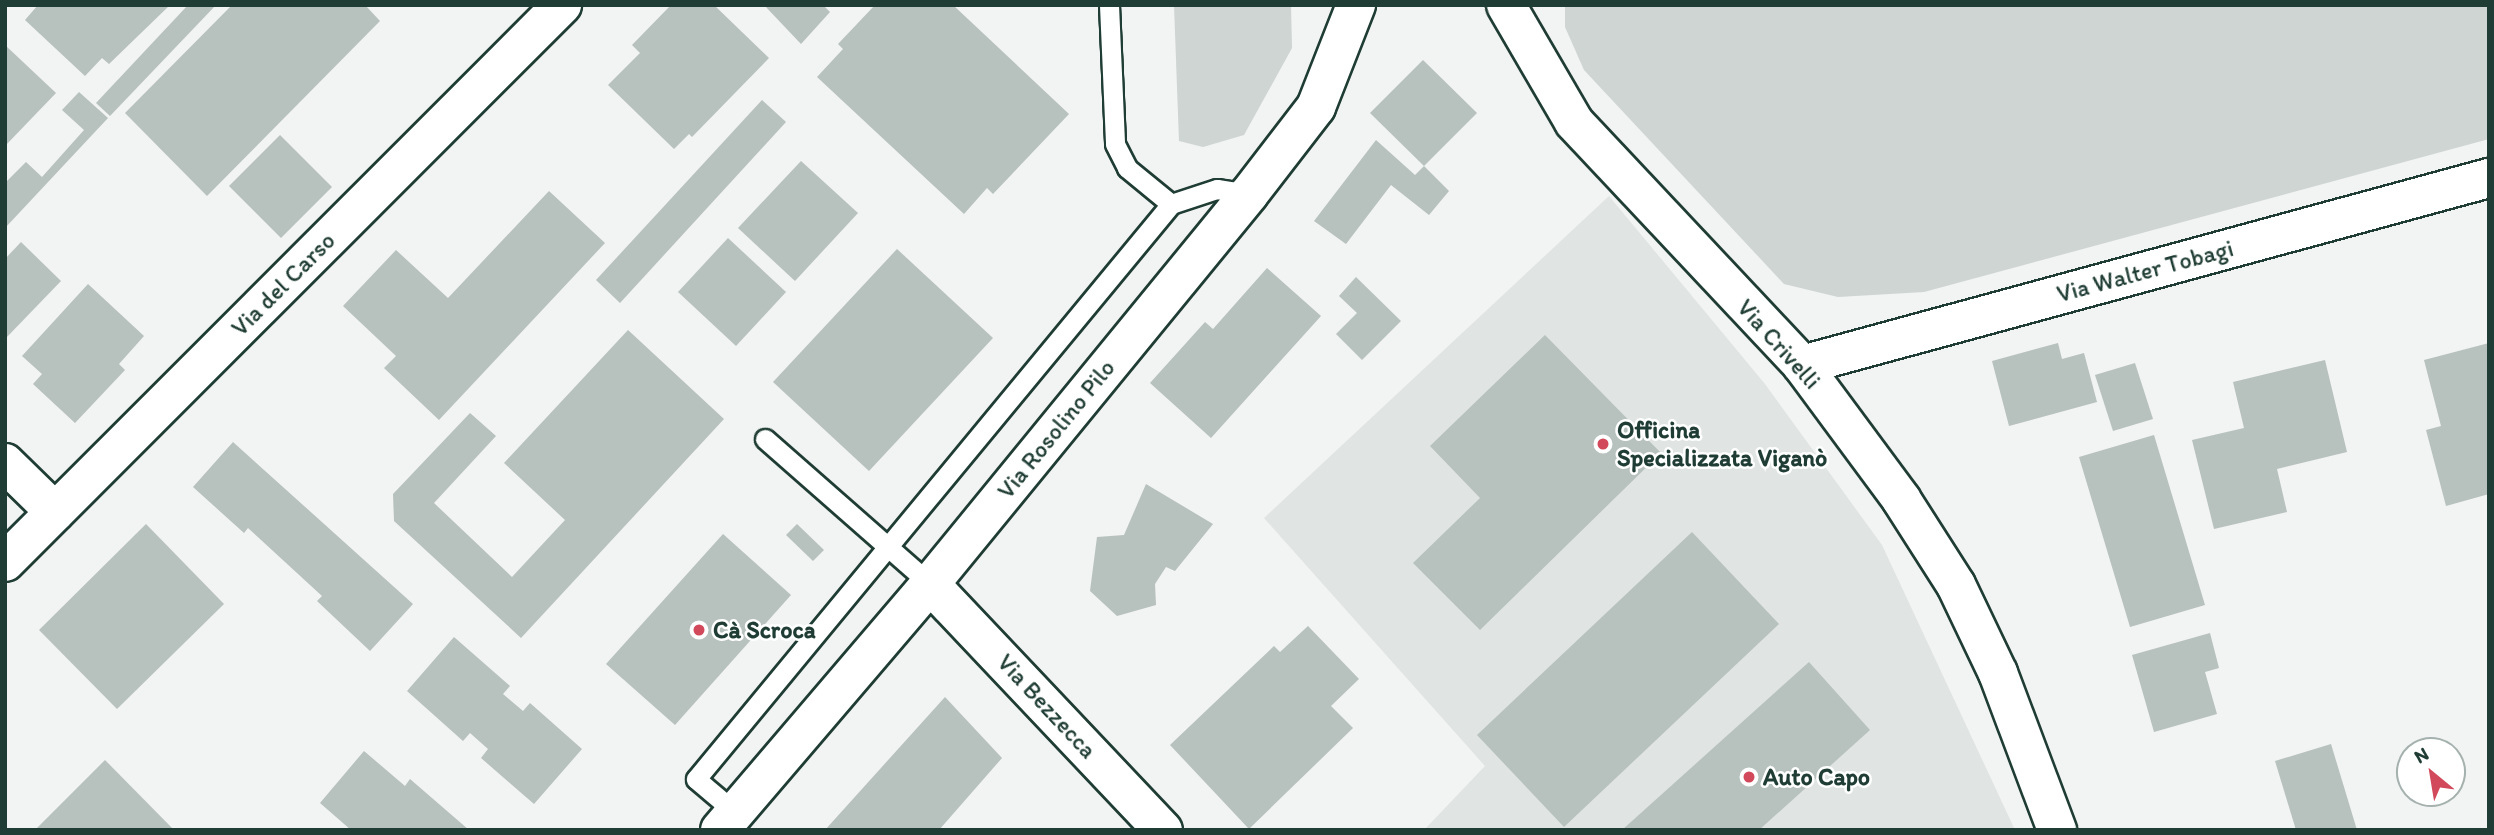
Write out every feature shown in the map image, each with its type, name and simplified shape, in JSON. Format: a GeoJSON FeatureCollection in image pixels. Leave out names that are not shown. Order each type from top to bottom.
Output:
{"type":"FeatureCollection","features":[{"type":"Feature","properties":{"kind":"street","name":"Via del Carso"},"geometry":{"type":"LineString","coordinates":[[5,562],[562,5]]}},
{"type":"Feature","properties":{"kind":"street","name":"Via Rosolino Pilo"},"geometry":{"type":"LineString","coordinates":[[727,821],[930,584],[1249,194],[1316,107],[1356,5]]}},
{"type":"Feature","properties":{"kind":"street","name":"Via Crivelli"},"geometry":{"type":"LineString","coordinates":[[1506,5],[1574,122],[1802,365],[1900,499],[1956,585],[1998,673],[2057,830]]}},
{"type":"Feature","properties":{"kind":"street","name":"Via Walter Tobagi"},"geometry":{"type":"LineString","coordinates":[[1802,365],[2489,178]]}},
{"type":"Feature","properties":{"kind":"street"},"geometry":{"type":"LineString","coordinates":[[5,463],[55,512]]}},
{"type":"Feature","properties":{"kind":"street","name":"Via Bezzecca"},"geometry":{"type":"LineString","coordinates":[[930,584],[1163,830]]}},
{"type":"Feature","properties":{"kind":"lane"},"geometry":{"type":"LineString","coordinates":[[1109,5],[1115,144],[1127,168],[1171,204]]}},
{"type":"Feature","properties":{"kind":"lane"},"geometry":{"type":"LineString","coordinates":[[727,821],[696,779],[888,550],[1171,204],[1217,189],[1249,194]]}},
{"type":"Feature","properties":{"kind":"lane"},"geometry":{"type":"LineString","coordinates":[[765,439],[888,550],[930,584]]}},
{"type":"Feature","properties":{"kind":"shaded area"},"geometry":{"type":"Polygon","coordinates":[[[1174,5],[1291,5],[1292,48],[1244,135],[1203,147],[1179,141],[1174,5]]]}},
{"type":"Feature","properties":{"kind":"shaded area"},"geometry":{"type":"Polygon","coordinates":[[[1565,5],[2489,5],[2489,139],[1924,292],[1838,297],[1784,284],[1584,70],[1565,27],[1565,5]]]}},
{"type":"Feature","properties":{"kind":"shaded area"},"geometry":{"type":"Polygon","coordinates":[[[1609,196],[1765,384],[1882,545],[2015,830],[1424,830],[1485,766],[1264,518],[1609,196]]]}},
{"type":"Feature","properties":{"kind":"building"},"geometry":{"type":"Polygon","coordinates":[[[38,5],[170,5],[109,64],[102,58],[85,76],[25,20],[38,5]]]}},
{"type":"Feature","properties":{"kind":"building"},"geometry":{"type":"Polygon","coordinates":[[[188,5],[216,5],[110,116],[96,103],[188,5]]]}},
{"type":"Feature","properties":{"kind":"building"},"geometry":{"type":"Polygon","coordinates":[[[232,5],[365,5],[380,21],[207,196],[125,113],[232,5]]]}},
{"type":"Feature","properties":{"kind":"building"},"geometry":{"type":"Polygon","coordinates":[[[671,5],[714,5],[769,58],[692,137],[689,134],[674,149],[608,85],[640,53],[632,45],[671,5]]]}},
{"type":"Feature","properties":{"kind":"building"},"geometry":{"type":"Polygon","coordinates":[[[764,5],[823,5],[830,12],[801,44],[764,5]]]}},
{"type":"Feature","properties":{"kind":"building"},"geometry":{"type":"Polygon","coordinates":[[[875,5],[953,5],[1069,114],[993,194],[987,188],[964,214],[817,77],[843,49],[838,44],[875,5]]]}},
{"type":"Feature","properties":{"kind":"building"},"geometry":{"type":"Polygon","coordinates":[[[5,45],[56,93],[5,146],[5,45]]]}},
{"type":"Feature","properties":{"kind":"building"},"geometry":{"type":"Polygon","coordinates":[[[1423,60],[1477,113],[1424,166],[1370,113],[1423,60]]]}},
{"type":"Feature","properties":{"kind":"building"},"geometry":{"type":"Polygon","coordinates":[[[79,92],[108,118],[5,228],[5,183],[26,162],[42,177],[84,130],[62,110],[79,92]]]}},
{"type":"Feature","properties":{"kind":"building"},"geometry":{"type":"Polygon","coordinates":[[[762,100],[786,122],[620,303],[596,280],[762,100]]]}},
{"type":"Feature","properties":{"kind":"building"},"geometry":{"type":"Polygon","coordinates":[[[280,135],[332,187],[281,238],[229,186],[280,135]]]}},
{"type":"Feature","properties":{"kind":"building"},"geometry":{"type":"Polygon","coordinates":[[[1376,140],[1415,175],[1424,166],[1449,191],[1429,215],[1391,185],[1346,244],[1314,221],[1376,140]]]}},
{"type":"Feature","properties":{"kind":"building"},"geometry":{"type":"Polygon","coordinates":[[[801,161],[858,213],[795,281],[738,228],[801,161]]]}},
{"type":"Feature","properties":{"kind":"building"},"geometry":{"type":"Polygon","coordinates":[[[549,191],[605,243],[439,420],[384,368],[396,356],[343,306],[396,250],[448,298],[549,191]]]}},
{"type":"Feature","properties":{"kind":"building"},"geometry":{"type":"Polygon","coordinates":[[[728,238],[786,292],[736,346],[678,292],[728,238]]]}},
{"type":"Feature","properties":{"kind":"building"},"geometry":{"type":"Polygon","coordinates":[[[21,242],[61,281],[5,339],[5,259],[21,242]]]}},
{"type":"Feature","properties":{"kind":"building"},"geometry":{"type":"Polygon","coordinates":[[[897,249],[993,338],[869,471],[773,382],[897,249]]]}},
{"type":"Feature","properties":{"kind":"building"},"geometry":{"type":"Polygon","coordinates":[[[1267,268],[1321,316],[1211,438],[1150,383],[1205,322],[1213,329],[1267,268]]]}},
{"type":"Feature","properties":{"kind":"building"},"geometry":{"type":"Polygon","coordinates":[[[1356,277],[1401,321],[1362,360],[1336,334],[1357,313],[1339,296],[1356,277]]]}},
{"type":"Feature","properties":{"kind":"building"},"geometry":{"type":"Polygon","coordinates":[[[88,284],[144,336],[119,364],[125,370],[75,423],[33,384],[42,374],[22,356],[88,284]]]}},
{"type":"Feature","properties":{"kind":"building"},"geometry":{"type":"Polygon","coordinates":[[[628,330],[724,419],[521,638],[394,521],[393,494],[470,413],[496,436],[434,503],[512,577],[565,520],[504,463],[628,330]]]}},
{"type":"Feature","properties":{"kind":"building"},"geometry":{"type":"Polygon","coordinates":[[[1545,335],[1661,453],[1480,630],[1413,563],[1480,498],[1430,446],[1545,335]]]}},
{"type":"Feature","properties":{"kind":"building"},"geometry":{"type":"Polygon","coordinates":[[[2058,343],[2062,359],[2084,353],[2097,402],[2009,426],[1992,361],[2058,343]]]}},
{"type":"Feature","properties":{"kind":"building"},"geometry":{"type":"Polygon","coordinates":[[[2489,343],[2489,494],[2446,506],[2426,430],[2441,426],[2424,360],[2489,343]]]}},
{"type":"Feature","properties":{"kind":"building"},"geometry":{"type":"Polygon","coordinates":[[[2325,360],[2347,452],[2277,469],[2287,512],[2214,529],[2192,440],[2244,428],[2233,382],[2325,360]]]}},
{"type":"Feature","properties":{"kind":"building"},"geometry":{"type":"Polygon","coordinates":[[[2135,363],[2153,419],[2113,431],[2095,375],[2135,363]]]}},
{"type":"Feature","properties":{"kind":"building"},"geometry":{"type":"Polygon","coordinates":[[[2154,435],[2205,605],[2130,627],[2079,457],[2154,435]]]}},
{"type":"Feature","properties":{"kind":"building"},"geometry":{"type":"Polygon","coordinates":[[[233,442],[413,604],[370,651],[317,601],[322,596],[248,528],[244,533],[193,487],[233,442]]]}},
{"type":"Feature","properties":{"kind":"building"},"geometry":{"type":"Polygon","coordinates":[[[1146,484],[1213,524],[1175,571],[1166,567],[1155,584],[1156,605],[1117,616],[1090,591],[1097,537],[1124,535],[1146,484]]]}},
{"type":"Feature","properties":{"kind":"building"},"geometry":{"type":"Polygon","coordinates":[[[146,524],[224,604],[117,709],[39,630],[146,524]]]}},
{"type":"Feature","properties":{"kind":"building"},"geometry":{"type":"Polygon","coordinates":[[[797,524],[824,550],[813,561],[786,535],[797,524]]]}},
{"type":"Feature","properties":{"kind":"building"},"geometry":{"type":"Polygon","coordinates":[[[1692,532],[1779,624],[1564,827],[1477,735],[1692,532]]]}},
{"type":"Feature","properties":{"kind":"building","name":"Cà Scroca"},"geometry":{"type":"Polygon","coordinates":[[[723,534],[791,595],[675,725],[606,664],[723,534]]]}},
{"type":"Feature","properties":{"kind":"building"},"geometry":{"type":"Polygon","coordinates":[[[1308,626],[1359,679],[1331,706],[1353,728],[1249,829],[1170,745],[1274,646],[1280,652],[1308,626]]]}},
{"type":"Feature","properties":{"kind":"building"},"geometry":{"type":"Polygon","coordinates":[[[2210,633],[2219,668],[2205,672],[2217,714],[2154,732],[2132,655],[2210,633]]]}},
{"type":"Feature","properties":{"kind":"building"},"geometry":{"type":"Polygon","coordinates":[[[454,637],[510,686],[503,694],[523,711],[530,703],[582,749],[534,804],[481,758],[488,749],[470,733],[463,741],[407,691],[454,637]]]}},
{"type":"Feature","properties":{"kind":"building","name":"Auto Capo"},"geometry":{"type":"Polygon","coordinates":[[[1809,662],[1870,730],[1759,830],[1622,830],[1809,662]]]}},
{"type":"Feature","properties":{"kind":"building"},"geometry":{"type":"Polygon","coordinates":[[[945,697],[1002,758],[939,830],[825,830],[945,697]]]}},
{"type":"Feature","properties":{"kind":"building"},"geometry":{"type":"Polygon","coordinates":[[[2331,744],[2357,830],[2296,830],[2275,761],[2331,744]]]}},
{"type":"Feature","properties":{"kind":"building"},"geometry":{"type":"Polygon","coordinates":[[[364,751],[405,786],[410,779],[469,830],[351,830],[320,803],[364,751]]]}},
{"type":"Feature","properties":{"kind":"building"},"geometry":{"type":"Polygon","coordinates":[[[105,760],[174,830],[35,830],[105,760]]]}},
{"type":"Feature","properties":{"kind":"place","name":"Officina Specializzata Viganò"},"geometry":{"type":"Point","coordinates":[1603,444]}},
{"type":"Feature","properties":{"kind":"place","name":"Cà Scroca"},"geometry":{"type":"Point","coordinates":[699,630]}},
{"type":"Feature","properties":{"kind":"place","name":"Auto Capo"},"geometry":{"type":"Point","coordinates":[1749,777]}}]}
